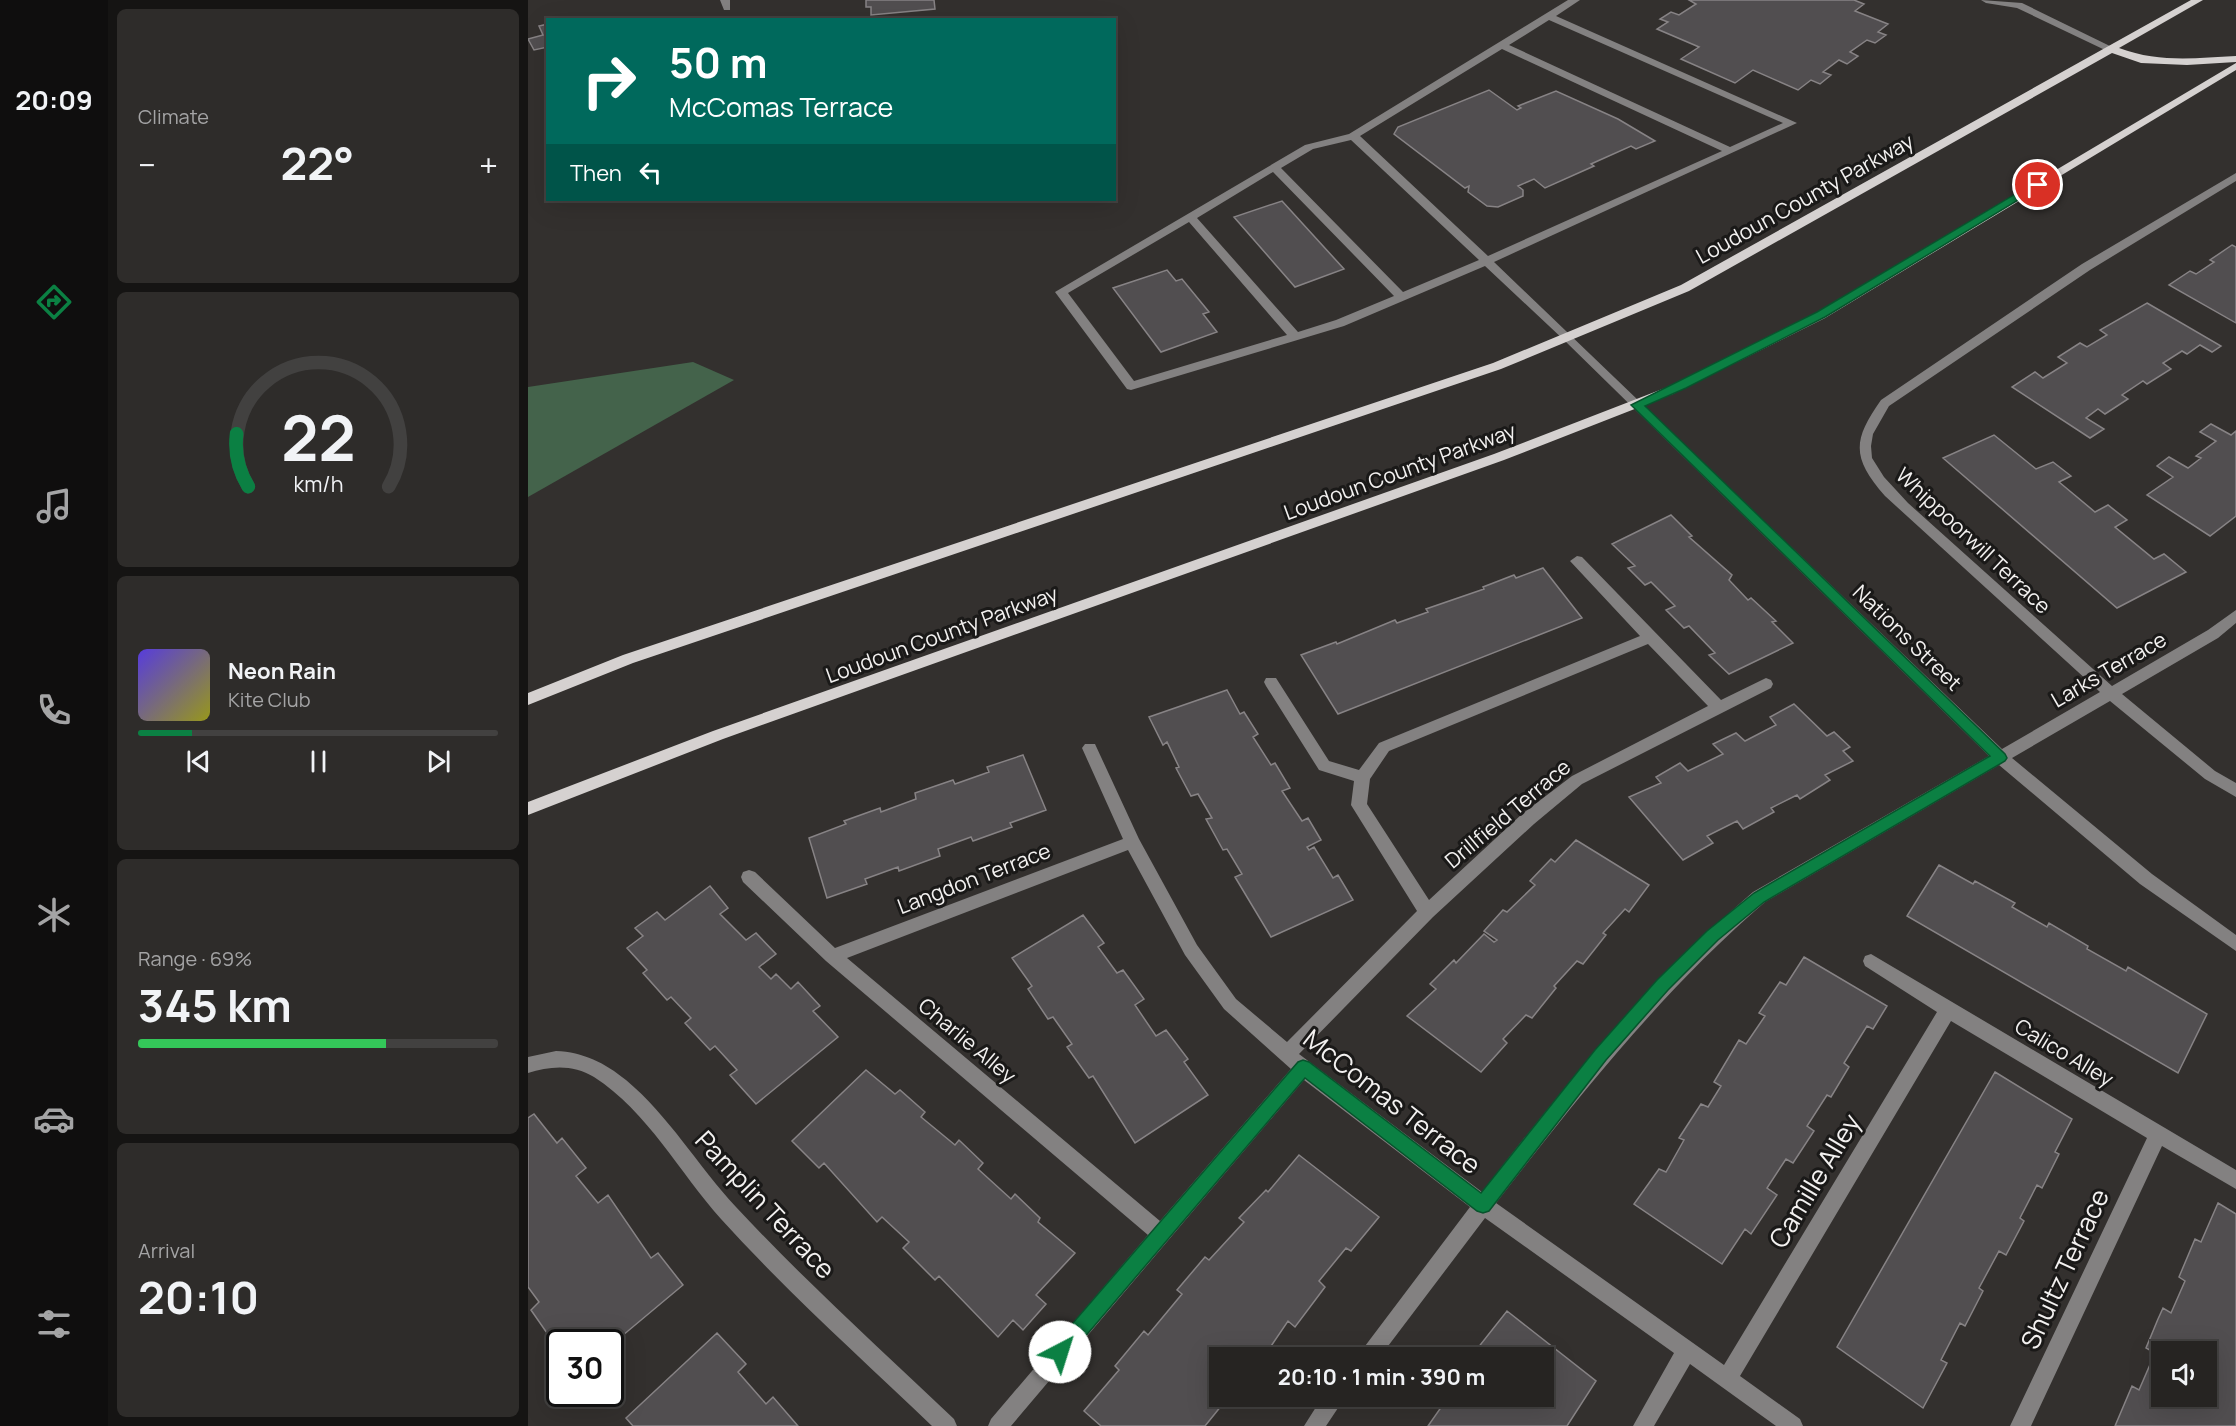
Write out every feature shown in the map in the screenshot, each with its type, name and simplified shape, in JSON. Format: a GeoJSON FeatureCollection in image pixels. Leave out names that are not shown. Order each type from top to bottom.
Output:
{"type":"FeatureCollection","features":[{"type":"Feature","properties":{"kind":"main road","name":"Loudoun County Parkway"},"geometry":{"type":"LineString","coordinates":[[528,699],[628,659],[1497,366],[1569,338],[1685,288],[1833,207],[2109,48],[2198,0]]}},
{"type":"Feature","properties":{"kind":"main road"},"geometry":{"type":"LineString","coordinates":[[2109,48],[2141,60],[2187,62],[2236,59]]}},
{"type":"Feature","properties":{"kind":"main road","name":"Loudoun County Parkway"},"geometry":{"type":"LineString","coordinates":[[528,808],[718,735],[1499,457],[1682,386],[1821,315],[2236,66]]}},
{"type":"Feature","properties":{"kind":"street"},"geometry":{"type":"LineString","coordinates":[[1549,16],[1792,123],[1486,261],[1340,323],[1131,386],[1061,292],[1309,147],[1353,136],[1575,0]]}},
{"type":"Feature","properties":{"kind":"street"},"geometry":{"type":"LineString","coordinates":[[1986,0],[2023,2],[2109,48]]}},
{"type":"Feature","properties":{"kind":"street"},"geometry":{"type":"LineString","coordinates":[[1501,45],[1731,151]]}},
{"type":"Feature","properties":{"kind":"street","name":"Nations Street"},"geometry":{"type":"LineString","coordinates":[[1353,136],[1569,338],[2000,758],[2146,879],[2236,944]]}},
{"type":"Feature","properties":{"kind":"street"},"geometry":{"type":"LineString","coordinates":[[1274,167],[1402,297]]}},
{"type":"Feature","properties":{"kind":"street","name":"Whippoorwill Terrace"},"geometry":{"type":"LineString","coordinates":[[2236,176],[2086,267],[1885,403],[1868,424],[1863,445],[1866,460],[1887,490],[2110,693],[2210,775],[2236,791]]}},
{"type":"Feature","properties":{"kind":"street"},"geometry":{"type":"LineString","coordinates":[[1190,217],[1295,336]]}},
{"type":"Feature","properties":{"kind":"street"},"geometry":{"type":"LineString","coordinates":[[1577,561],[1719,708]]}},
{"type":"Feature","properties":{"kind":"street","name":"Larks Terrace"},"geometry":{"type":"LineString","coordinates":[[1374,1347],[1601,1055],[1662,985],[1713,936],[1759,897],[2213,634],[2236,615]]}},
{"type":"Feature","properties":{"kind":"street"},"geometry":{"type":"LineString","coordinates":[[1427,912],[1359,805],[1362,777],[1384,747],[1649,638]]}},
{"type":"Feature","properties":{"kind":"street"},"geometry":{"type":"LineString","coordinates":[[1271,682],[1324,766],[1362,777]]}},
{"type":"Feature","properties":{"kind":"street","name":"Drillfield Terrace"},"geometry":{"type":"LineString","coordinates":[[1287,1054],[1427,912],[1528,819],[1577,780],[1766,684]]}},
{"type":"Feature","properties":{"kind":"street","name":"McComas Terrace"},"geometry":{"type":"LineString","coordinates":[[1090,748],[1132,842],[1191,950],[1230,1004],[1303,1068],[1483,1205],[1793,1426]]}},
{"type":"Feature","properties":{"kind":"street","name":"Langdon Terrace"},"geometry":{"type":"LineString","coordinates":[[832,956],[1132,842]]}},
{"type":"Feature","properties":{"kind":"street","name":"Charlie Alley"},"geometry":{"type":"LineString","coordinates":[[749,877],[832,956],[1161,1234]]}},
{"type":"Feature","properties":{"kind":"street","name":"Calico Alley"},"geometry":{"type":"LineString","coordinates":[[1870,961],[1948,1010],[2236,1180]]}},
{"type":"Feature","properties":{"kind":"street","name":"Camille Alley"},"geometry":{"type":"LineString","coordinates":[[1727,1379],[1948,1010]]}},
{"type":"Feature","properties":{"kind":"street","name":"Pamplin Terrace"},"geometry":{"type":"LineString","coordinates":[[528,1065],[540,1061],[565,1059],[584,1062],[603,1073],[651,1119],[725,1209],[769,1256],[947,1426]]}},
{"type":"Feature","properties":{"kind":"street"},"geometry":{"type":"LineString","coordinates":[[998,1426],[1303,1068]]}},
{"type":"Feature","properties":{"kind":"street","name":"Shultz Terrace"},"geometry":{"type":"LineString","coordinates":[[2020,1426],[2158,1135]]}},
{"type":"Feature","properties":{"kind":"street"},"geometry":{"type":"LineString","coordinates":[[1643,1426],[1687,1350]]}},
{"type":"Feature","properties":{"kind":"street"},"geometry":{"type":"LineString","coordinates":[[1314,1426],[1328,1407]]}},
{"type":"Feature","properties":{"kind":"green space"},"geometry":{"type":"Polygon","coordinates":[[[693,362],[734,380],[528,497],[528,387],[693,362]]]}},
{"type":"Feature","properties":{"kind":"building"},"geometry":{"type":"Polygon","coordinates":[[[866,0],[934,0],[935,9],[871,15],[871,7],[866,7],[866,0]]]}},
{"type":"Feature","properties":{"kind":"building"},"geometry":{"type":"Polygon","coordinates":[[[1689,0],[1854,0],[1864,4],[1855,11],[1888,24],[1878,32],[1886,35],[1875,43],[1867,40],[1850,52],[1858,56],[1847,64],[1839,60],[1823,72],[1831,75],[1820,84],[1811,80],[1798,90],[1753,70],[1735,83],[1681,59],[1699,47],[1657,29],[1668,22],[1660,19],[1671,12],[1679,15],[1696,4],[1689,0]]]}},
{"type":"Feature","properties":{"kind":"building"},"geometry":{"type":"Polygon","coordinates":[[[546,24],[546,47],[534,50],[528,39],[543,35],[539,26],[546,24]]]}},
{"type":"Feature","properties":{"kind":"building"},"geometry":{"type":"Polygon","coordinates":[[[1489,90],[1517,110],[1521,108],[1518,106],[1556,91],[1618,119],[1655,141],[1636,149],[1631,146],[1545,188],[1534,179],[1518,186],[1523,190],[1523,196],[1498,207],[1487,206],[1468,192],[1469,186],[1465,188],[1394,134],[1398,127],[1489,90]]]}},
{"type":"Feature","properties":{"kind":"building"},"geometry":{"type":"Polygon","coordinates":[[[1282,201],[1344,269],[1295,287],[1234,217],[1282,201]]]}},
{"type":"Feature","properties":{"kind":"building"},"geometry":{"type":"Polygon","coordinates":[[[2232,245],[2236,247],[2236,323],[2169,285],[2190,271],[2196,274],[2214,262],[2210,260],[2232,245]]]}},
{"type":"Feature","properties":{"kind":"building"},"geometry":{"type":"Polygon","coordinates":[[[1167,270],[1176,281],[1182,279],[1209,312],[1203,314],[1217,332],[1161,352],[1113,288],[1167,270]]]}},
{"type":"Feature","properties":{"kind":"building"},"geometry":{"type":"Polygon","coordinates":[[[2147,303],[2221,346],[2212,352],[2200,345],[2187,354],[2182,351],[2163,363],[2171,369],[2147,384],[2143,381],[2122,395],[2128,399],[2105,414],[2098,409],[2086,418],[2104,429],[2090,438],[2012,387],[2035,372],[2043,378],[2067,363],[2058,357],[2080,343],[2087,347],[2107,335],[2100,330],[2147,303]]]}},
{"type":"Feature","properties":{"kind":"building"},"geometry":{"type":"Polygon","coordinates":[[[2211,424],[2231,435],[2236,431],[2236,516],[2210,536],[2147,495],[2173,477],[2157,466],[2169,457],[2188,468],[2201,458],[2196,456],[2216,441],[2200,432],[2211,424]]]}},
{"type":"Feature","properties":{"kind":"building"},"geometry":{"type":"Polygon","coordinates":[[[1994,435],[2036,469],[2053,462],[2071,476],[2059,482],[2095,512],[2108,505],[2127,520],[2115,527],[2154,559],[2164,554],[2186,572],[2117,608],[1943,458],[1994,435]]]}},
{"type":"Feature","properties":{"kind":"building"},"geometry":{"type":"Polygon","coordinates":[[[1671,515],[1692,536],[1689,537],[1732,575],[1729,580],[1748,600],[1751,598],[1776,621],[1772,622],[1793,643],[1729,674],[1709,655],[1715,653],[1689,626],[1684,628],[1666,610],[1675,606],[1651,582],[1645,585],[1628,568],[1635,566],[1612,544],[1671,515]]]}},
{"type":"Feature","properties":{"kind":"building"},"geometry":{"type":"Polygon","coordinates":[[[1543,568],[1582,618],[1338,714],[1301,655],[1336,642],[1337,644],[1395,620],[1397,623],[1428,612],[1426,609],[1484,589],[1483,587],[1514,575],[1516,578],[1543,568]]]}},
{"type":"Feature","properties":{"kind":"building"},"geometry":{"type":"Polygon","coordinates":[[[1227,690],[1240,714],[1244,712],[1258,734],[1253,737],[1271,765],[1275,763],[1290,788],[1282,791],[1302,821],[1308,818],[1321,840],[1307,847],[1309,850],[1314,847],[1333,878],[1338,875],[1353,900],[1271,937],[1235,877],[1242,874],[1227,849],[1223,850],[1206,819],[1212,818],[1198,794],[1191,796],[1176,768],[1179,767],[1167,742],[1163,745],[1149,717],[1227,690]]]}},
{"type":"Feature","properties":{"kind":"building"},"geometry":{"type":"Polygon","coordinates":[[[1794,704],[1827,736],[1834,732],[1850,747],[1843,751],[1853,761],[1825,775],[1830,780],[1800,799],[1797,795],[1771,808],[1774,812],[1743,829],[1737,821],[1707,836],[1713,843],[1683,860],[1629,797],[1661,783],[1656,777],[1680,763],[1688,771],[1723,754],[1713,744],[1736,733],[1745,741],[1776,725],[1770,717],[1794,704]]]}},
{"type":"Feature","properties":{"kind":"building"},"geometry":{"type":"Polygon","coordinates":[[[1023,755],[1046,810],[1010,823],[1012,827],[973,841],[971,837],[938,849],[940,856],[899,871],[898,867],[865,879],[867,884],[827,898],[809,838],[846,824],[844,821],[880,808],[881,812],[916,799],[915,793],[953,780],[955,784],[989,772],[987,767],[1023,755]]]}},
{"type":"Feature","properties":{"kind":"building"},"geometry":{"type":"Polygon","coordinates":[[[1576,840],[1649,885],[1629,912],[1625,909],[1603,933],[1606,935],[1583,964],[1577,961],[1554,986],[1556,988],[1532,1018],[1526,1015],[1503,1039],[1507,1043],[1481,1072],[1407,1016],[1436,989],[1430,984],[1454,960],[1456,963],[1484,934],[1494,942],[1497,940],[1484,931],[1503,910],[1507,912],[1535,885],[1530,881],[1551,859],[1555,862],[1576,840]]]}},
{"type":"Feature","properties":{"kind":"building"},"geometry":{"type":"Polygon","coordinates":[[[1939,865],[2015,903],[2012,907],[2047,927],[2049,923],[2088,946],[2087,949],[2126,971],[2128,967],[2207,1014],[2178,1073],[1907,916],[1939,865]]]}},
{"type":"Feature","properties":{"kind":"building"},"geometry":{"type":"Polygon","coordinates":[[[710,886],[728,908],[720,914],[746,940],[756,933],[776,954],[759,967],[771,979],[776,974],[791,989],[798,982],[820,1006],[813,1011],[838,1037],[756,1104],[730,1075],[737,1070],[715,1046],[710,1050],[685,1023],[691,1018],[671,997],[667,1000],[643,973],[647,970],[627,948],[643,936],[635,928],[657,912],[665,920],[710,886]]]}},
{"type":"Feature","properties":{"kind":"building"},"geometry":{"type":"Polygon","coordinates":[[[1083,915],[1104,943],[1098,947],[1117,973],[1123,970],[1144,999],[1135,1005],[1156,1036],[1166,1030],[1188,1059],[1184,1062],[1208,1095],[1135,1143],[1093,1076],[1089,1078],[1067,1047],[1072,1044],[1053,1017],[1048,1019],[1028,989],[1032,986],[1012,958],[1083,915]]]}},
{"type":"Feature","properties":{"kind":"building"},"geometry":{"type":"Polygon","coordinates":[[[1804,957],[1887,1006],[1873,1029],[1867,1026],[1844,1063],[1849,1067],[1831,1097],[1827,1095],[1807,1126],[1814,1131],[1793,1163],[1786,1159],[1767,1188],[1777,1195],[1751,1234],[1745,1229],[1722,1264],[1634,1204],[1659,1169],[1666,1172],[1684,1140],[1679,1138],[1701,1104],[1708,1107],[1721,1086],[1714,1082],[1739,1040],[1746,1044],[1765,1016],[1759,1013],[1780,982],[1786,985],[1804,957]]]}},
{"type":"Feature","properties":{"kind":"building"},"geometry":{"type":"Polygon","coordinates":[[[866,1070],[895,1094],[900,1090],[925,1112],[921,1117],[955,1145],[959,1140],[983,1163],[978,1169],[1011,1199],[1015,1194],[1040,1218],[1038,1222],[1075,1253],[1036,1295],[1046,1304],[1023,1330],[1013,1320],[998,1337],[939,1276],[935,1280],[903,1248],[909,1242],[882,1217],[877,1222],[824,1163],[819,1168],[792,1141],[866,1070]]]}},
{"type":"Feature","properties":{"kind":"building"},"geometry":{"type":"Polygon","coordinates":[[[1995,1072],[2072,1119],[2055,1152],[2059,1154],[2042,1188],[2037,1185],[2020,1218],[2024,1221],[2006,1255],[1999,1251],[1979,1288],[1983,1291],[1965,1326],[1960,1323],[1941,1360],[1947,1363],[1923,1408],[1837,1347],[1995,1072]]]}},
{"type":"Feature","properties":{"kind":"building"},"geometry":{"type":"Polygon","coordinates":[[[534,1114],[557,1143],[562,1138],[586,1168],[576,1176],[598,1203],[608,1195],[651,1258],[658,1253],[683,1285],[624,1334],[624,1329],[559,1328],[546,1329],[546,1332],[531,1310],[539,1302],[528,1287],[528,1118],[534,1114]]]}},
{"type":"Feature","properties":{"kind":"building"},"geometry":{"type":"Polygon","coordinates":[[[1299,1155],[1379,1217],[1351,1251],[1346,1248],[1319,1281],[1325,1287],[1295,1327],[1288,1321],[1270,1347],[1209,1347],[1209,1407],[1220,1407],[1205,1426],[1101,1426],[1084,1411],[1119,1370],[1115,1366],[1144,1331],[1148,1335],[1182,1294],[1177,1290],[1205,1257],[1209,1260],[1244,1222],[1239,1218],[1266,1190],[1268,1192],[1299,1155]]]}},
{"type":"Feature","properties":{"kind":"building"},"geometry":{"type":"Polygon","coordinates":[[[2218,1203],[2236,1214],[2236,1426],[2115,1426],[2132,1386],[2139,1390],[2151,1362],[2151,1407],[2217,1407],[2217,1341],[2151,1341],[2151,1351],[2146,1348],[2163,1308],[2171,1313],[2185,1281],[2179,1277],[2195,1239],[2201,1242],[2218,1203]]]}},
{"type":"Feature","properties":{"kind":"building"},"geometry":{"type":"Polygon","coordinates":[[[1507,1311],[1553,1347],[1479,1347],[1507,1311]]]}},
{"type":"Feature","properties":{"kind":"building"},"geometry":{"type":"Polygon","coordinates":[[[717,1333],[746,1364],[738,1372],[766,1404],[773,1397],[798,1426],[633,1426],[626,1418],[717,1333]]]}},
{"type":"Feature","properties":{"kind":"building"},"geometry":{"type":"Polygon","coordinates":[[[1554,1348],[1596,1381],[1567,1426],[1428,1426],[1441,1407],[1554,1407],[1554,1348]]]}},
{"type":"Feature","properties":{"kind":"route"},"geometry":{"type":"LineString","coordinates":[[1060,1352],[1303,1068],[1483,1205],[1601,1055],[1662,985],[1713,936],[1759,897],[2000,758],[1637,405],[1682,386],[1821,315],[2038,185]]}}]}
